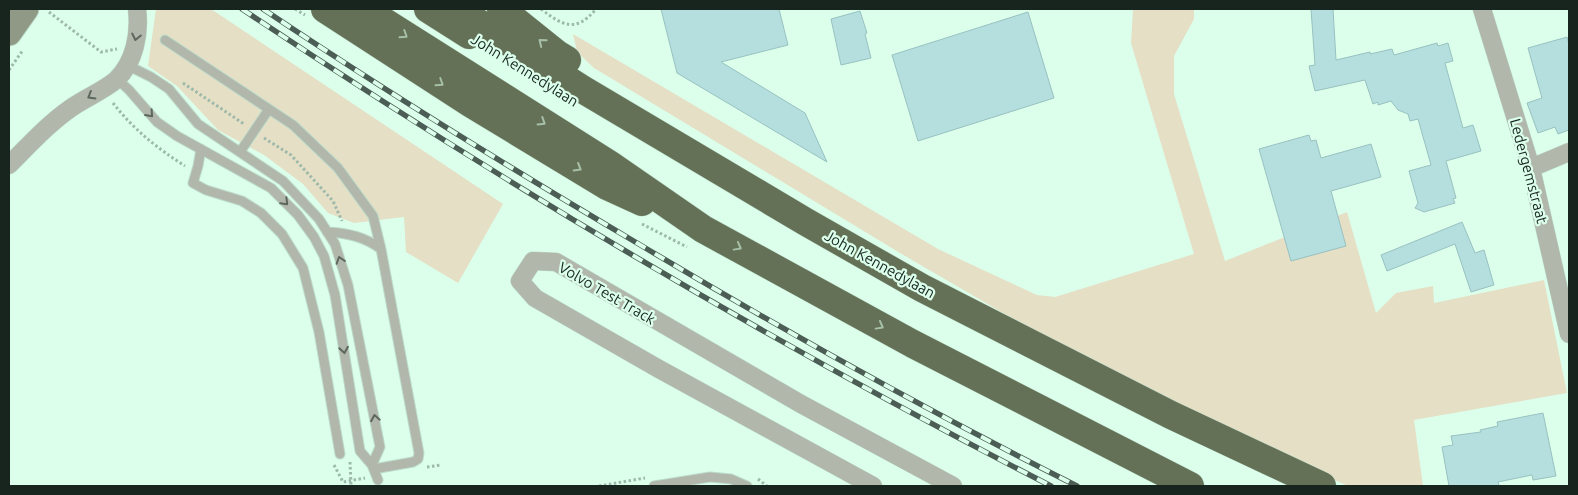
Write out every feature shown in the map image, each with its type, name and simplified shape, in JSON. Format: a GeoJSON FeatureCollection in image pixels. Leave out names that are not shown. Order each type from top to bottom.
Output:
{"type":"FeatureCollection","features":[{"type":"Feature","properties":{"kind":"highway"},"geometry":{"type":"LineString","coordinates":[[325,9],[470,103],[607,186],[703,229],[913,344],[1190,486]]}},
{"type":"Feature","properties":{"kind":"highway"},"geometry":{"type":"LineString","coordinates":[[364,9],[609,164],[703,229]]}},
{"type":"Feature","properties":{"kind":"highway","name":"John Kennedylaan"},"geometry":{"type":"LineString","coordinates":[[428,9],[546,84],[732,194],[923,302],[1099,397],[1252,469],[1282,486]]}},
{"type":"Feature","properties":{"kind":"highway","name":"John Kennedylaan"},"geometry":{"type":"LineString","coordinates":[[456,9],[582,90],[889,269],[1171,415],[1322,486]]}},
{"type":"Feature","properties":{"kind":"highway"},"geometry":{"type":"LineString","coordinates":[[501,9],[557,54],[878,249],[1080,358],[1129,386],[1171,415]]}},
{"type":"Feature","properties":{"kind":"main road"},"geometry":{"type":"LineString","coordinates":[[9,33],[37,10]]}},
{"type":"Feature","properties":{"kind":"street"},"geometry":{"type":"LineString","coordinates":[[9,165],[44,129],[71,108],[116,79],[130,58],[139,25],[138,9]]}},
{"type":"Feature","properties":{"kind":"street","name":"Ledergemstraat"},"geometry":{"type":"LineString","coordinates":[[1482,9],[1530,168],[1569,334]]}},
{"type":"Feature","properties":{"kind":"street"},"geometry":{"type":"LineString","coordinates":[[1530,168],[1569,152]]}},
{"type":"Feature","properties":{"kind":"street","name":"Volvo Test Track"},"geometry":{"type":"LineString","coordinates":[[873,486],[659,369],[535,298],[520,281],[533,260],[556,262],[779,392],[953,486]]}},
{"type":"Feature","properties":{"kind":"lane"},"geometry":{"type":"LineString","coordinates":[[165,40],[293,125],[338,168],[373,216],[381,249],[419,453],[418,459],[413,462],[373,467]]}},
{"type":"Feature","properties":{"kind":"lane"},"geometry":{"type":"LineString","coordinates":[[130,58],[151,77],[169,89],[198,124],[283,181],[319,219],[335,244],[348,285],[362,348],[380,447],[373,467]]}},
{"type":"Feature","properties":{"kind":"lane"},"geometry":{"type":"LineString","coordinates":[[116,79],[130,90],[158,122],[177,136],[271,188],[298,215],[321,250],[335,295],[360,451],[373,467],[378,480]]}},
{"type":"Feature","properties":{"kind":"lane"},"geometry":{"type":"LineString","coordinates":[[240,152],[269,109]]}},
{"type":"Feature","properties":{"kind":"lane"},"geometry":{"type":"LineString","coordinates":[[201,149],[193,183],[206,190],[242,201],[261,212],[282,234],[303,268],[319,332],[340,454]]}},
{"type":"Feature","properties":{"kind":"lane"},"geometry":{"type":"LineString","coordinates":[[327,232],[345,233],[370,241],[381,249]]}},
{"type":"Feature","properties":{"kind":"lane"},"geometry":{"type":"LineString","coordinates":[[654,486],[710,477],[731,479],[747,486]]}},
{"type":"Feature","properties":{"kind":"path"},"geometry":{"type":"LineString","coordinates":[[541,9],[557,21],[570,25],[584,21],[596,9]]}},
{"type":"Feature","properties":{"kind":"path"},"geometry":{"type":"LineString","coordinates":[[37,10],[100,52],[123,48],[130,58]]}},
{"type":"Feature","properties":{"kind":"path"},"geometry":{"type":"LineString","coordinates":[[112,100],[121,113],[154,146],[196,172]]}},
{"type":"Feature","properties":{"kind":"path"},"geometry":{"type":"LineString","coordinates":[[350,456],[351,486]]}},
{"type":"Feature","properties":{"kind":"shaded area"},"geometry":{"type":"Polygon","coordinates":[[[156,9],[211,9],[503,204],[458,283],[406,252],[404,217],[354,223],[328,213],[303,184],[264,155],[218,130],[177,86],[148,66],[156,9]]]}},
{"type":"Feature","properties":{"kind":"shaded area"},"geometry":{"type":"Polygon","coordinates":[[[1133,9],[1194,9],[1194,19],[1174,56],[1174,94],[1225,261],[1347,212],[1376,313],[1396,293],[1433,286],[1434,303],[1544,280],[1567,393],[1414,420],[1423,486],[1348,486],[1290,460],[1022,324],[900,253],[594,68],[577,52],[573,34],[938,249],[1037,295],[1055,297],[1194,254],[1131,43],[1133,9]]]}},
{"type":"Feature","properties":{"kind":"building"},"geometry":{"type":"Polygon","coordinates":[[[661,9],[779,9],[788,45],[721,62],[805,113],[827,162],[677,73],[661,9]]]}},
{"type":"Feature","properties":{"kind":"building"},"geometry":{"type":"Polygon","coordinates":[[[1311,9],[1333,9],[1336,60],[1392,49],[1394,55],[1437,43],[1438,46],[1448,43],[1453,61],[1445,63],[1463,128],[1473,125],[1481,151],[1446,161],[1456,198],[1453,199],[1455,203],[1424,212],[1415,208],[1418,203],[1409,171],[1431,165],[1418,119],[1410,121],[1408,114],[1398,110],[1391,101],[1378,105],[1378,102],[1373,104],[1365,80],[1315,91],[1309,66],[1315,65],[1311,9]]]}},
{"type":"Feature","properties":{"kind":"building"},"geometry":{"type":"Polygon","coordinates":[[[860,11],[867,33],[865,34],[871,58],[841,65],[831,19],[860,11]]]}},
{"type":"Feature","properties":{"kind":"building"},"geometry":{"type":"Polygon","coordinates":[[[1028,12],[1054,98],[918,141],[892,55],[1028,12]]]}},
{"type":"Feature","properties":{"kind":"building"},"geometry":{"type":"Polygon","coordinates":[[[1567,37],[1569,44],[1569,130],[1558,134],[1555,127],[1538,133],[1527,103],[1542,98],[1528,48],[1567,37]]]}},
{"type":"Feature","properties":{"kind":"building"},"geometry":{"type":"Polygon","coordinates":[[[1309,135],[1311,141],[1316,140],[1321,158],[1371,144],[1381,177],[1331,191],[1346,246],[1291,261],[1259,149],[1309,135]]]}},
{"type":"Feature","properties":{"kind":"building"},"geometry":{"type":"Polygon","coordinates":[[[1462,222],[1475,253],[1484,250],[1494,285],[1471,292],[1455,244],[1387,271],[1381,255],[1462,222]]]}},
{"type":"Feature","properties":{"kind":"building"},"geometry":{"type":"Polygon","coordinates":[[[1543,413],[1556,476],[1533,480],[1532,475],[1498,482],[1499,486],[1449,486],[1442,447],[1453,445],[1451,436],[1481,432],[1480,430],[1498,426],[1497,422],[1543,413]]]}},
{"type":"Feature","properties":{"kind":"railway"},"geometry":{"type":"LineString","coordinates":[[242,9],[439,137],[639,259],[843,376],[1051,486]]}},
{"type":"Feature","properties":{"kind":"railway"},"geometry":{"type":"LineString","coordinates":[[263,9],[448,129],[691,275],[910,399],[1077,486]]}}]}
